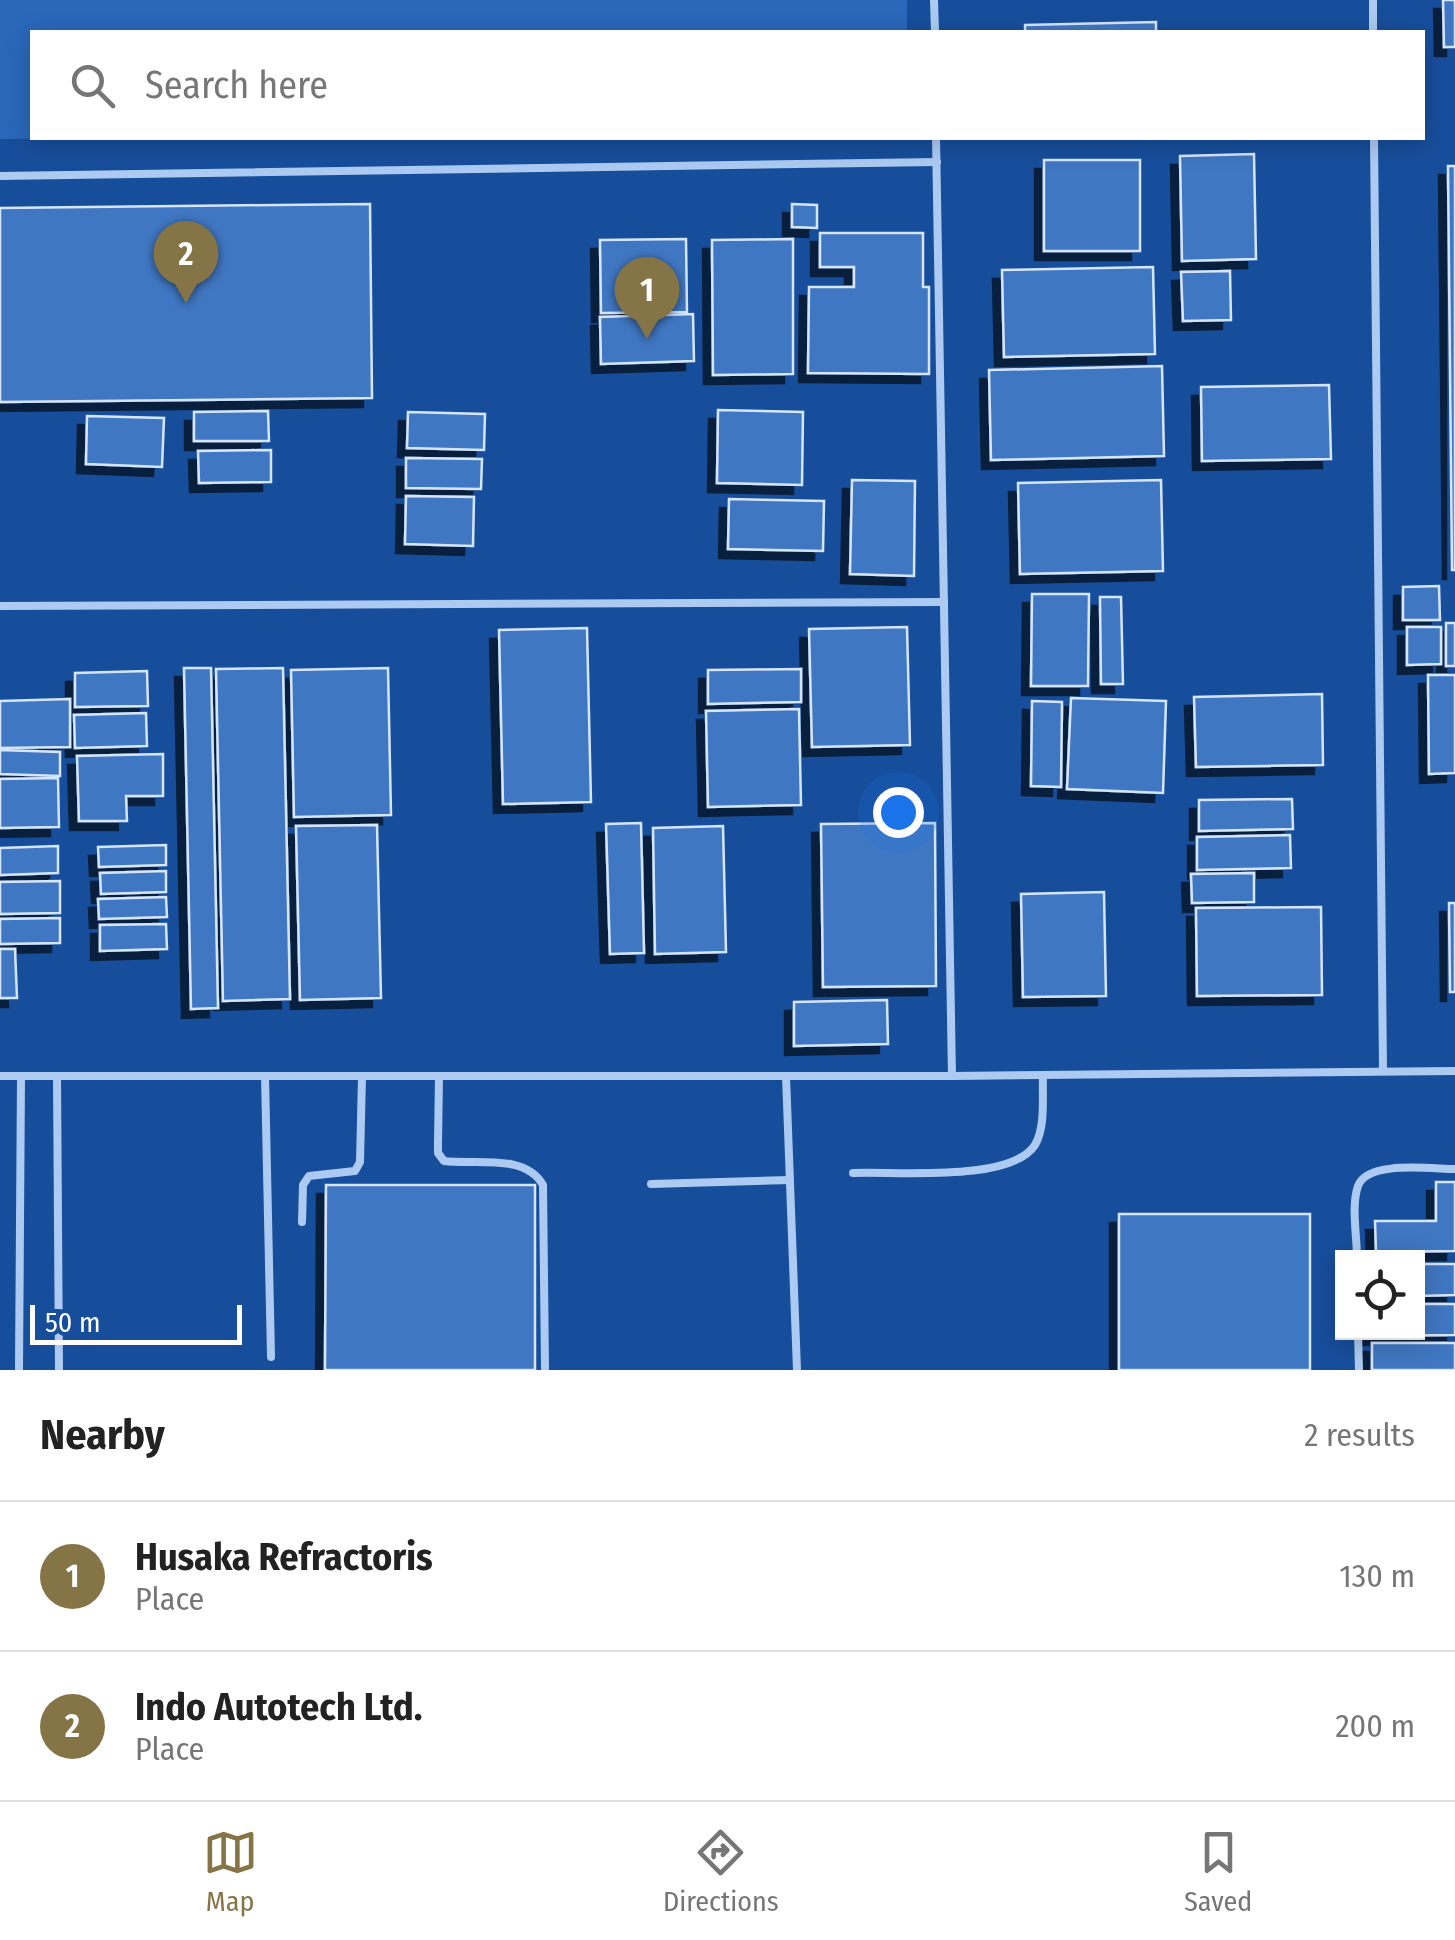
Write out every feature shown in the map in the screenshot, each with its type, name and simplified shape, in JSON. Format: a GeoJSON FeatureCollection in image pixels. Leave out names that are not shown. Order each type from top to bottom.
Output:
{"type":"FeatureCollection","features":[{"type":"Feature","properties":{"kind":"lane"},"geometry":{"type":"LineString","coordinates":[[934,0],[935,30]]}},
{"type":"Feature","properties":{"kind":"lane"},"geometry":{"type":"LineString","coordinates":[[1373,0],[1373,30]]}},
{"type":"Feature","properties":{"kind":"lane"},"geometry":{"type":"LineString","coordinates":[[936,140],[952,1076]]}},
{"type":"Feature","properties":{"kind":"lane"},"geometry":{"type":"LineString","coordinates":[[1374,140],[1383,1071]]}},
{"type":"Feature","properties":{"kind":"lane"},"geometry":{"type":"LineString","coordinates":[[0,176],[937,162]]}},
{"type":"Feature","properties":{"kind":"lane"},"geometry":{"type":"LineString","coordinates":[[0,606],[944,602]]}},
{"type":"Feature","properties":{"kind":"lane"},"geometry":{"type":"LineString","coordinates":[[0,1076],[952,1076],[1455,1070]]}},
{"type":"Feature","properties":{"kind":"lane"},"geometry":{"type":"LineString","coordinates":[[853,1172],[968,1170],[1016,1161],[1036,1143],[1041,1130],[1043,1075]]}},
{"type":"Feature","properties":{"kind":"lane"},"geometry":{"type":"LineString","coordinates":[[19,1370],[21,1076]]}},
{"type":"Feature","properties":{"kind":"lane"},"geometry":{"type":"LineString","coordinates":[[57,1076],[59,1370]]}},
{"type":"Feature","properties":{"kind":"lane"},"geometry":{"type":"LineString","coordinates":[[264,1076],[271,1357]]}},
{"type":"Feature","properties":{"kind":"lane"},"geometry":{"type":"LineString","coordinates":[[302,1222],[303,1184],[309,1176],[355,1171],[360,1162],[362,1076]]}},
{"type":"Feature","properties":{"kind":"lane"},"geometry":{"type":"LineString","coordinates":[[439,1076],[438,1153],[444,1161],[521,1166],[537,1174],[543,1185],[546,1370]]}},
{"type":"Feature","properties":{"kind":"lane"},"geometry":{"type":"LineString","coordinates":[[786,1076],[798,1370]]}},
{"type":"Feature","properties":{"kind":"lane"},"geometry":{"type":"LineString","coordinates":[[1357,1250],[1358,1184],[1366,1174],[1381,1169],[1455,1168]]}},
{"type":"Feature","properties":{"kind":"lane"},"geometry":{"type":"LineString","coordinates":[[651,1184],[790,1180]]}},
{"type":"Feature","properties":{"kind":"lane"},"geometry":{"type":"LineString","coordinates":[[1358,1340],[1359,1370]]}},
{"type":"Feature","properties":{"kind":"shaded area"},"geometry":{"type":"Polygon","coordinates":[[[0,0],[907,0],[907,30],[30,30],[30,139],[0,139],[0,0]]]}},
{"type":"Feature","properties":{"kind":"building"},"geometry":{"type":"Polygon","coordinates":[[[1443,0],[1455,0],[1455,47],[1444,47],[1443,0]]]}},
{"type":"Feature","properties":{"kind":"building"},"geometry":{"type":"Polygon","coordinates":[[[1156,22],[1156,30],[1025,30],[1025,25],[1156,22]]]}},
{"type":"Feature","properties":{"kind":"building"},"geometry":{"type":"Polygon","coordinates":[[[1254,154],[1256,259],[1182,261],[1180,156],[1254,154]]]}},
{"type":"Feature","properties":{"kind":"building"},"geometry":{"type":"Polygon","coordinates":[[[1044,160],[1140,160],[1140,251],[1044,251],[1044,160]]]}},
{"type":"Feature","properties":{"kind":"building"},"geometry":{"type":"Polygon","coordinates":[[[1448,166],[1455,166],[1455,570],[1452,570],[1448,166]]]}},
{"type":"Feature","properties":{"kind":"building"},"geometry":{"type":"Polygon","coordinates":[[[370,204],[372,398],[0,402],[0,208],[370,204]]]}},
{"type":"Feature","properties":{"kind":"building"},"geometry":{"type":"Polygon","coordinates":[[[792,204],[817,205],[817,228],[792,227],[792,204]]]}},
{"type":"Feature","properties":{"kind":"building"},"geometry":{"type":"Polygon","coordinates":[[[820,233],[923,233],[923,287],[929,287],[929,374],[808,373],[809,287],[854,287],[854,267],[820,267],[820,233]]]}},
{"type":"Feature","properties":{"kind":"building"},"geometry":{"type":"Polygon","coordinates":[[[686,239],[687,312],[601,313],[600,240],[686,239]]]}},
{"type":"Feature","properties":{"kind":"building"},"geometry":{"type":"Polygon","coordinates":[[[793,239],[793,374],[713,375],[712,240],[793,239]]]}},
{"type":"Feature","properties":{"kind":"building"},"geometry":{"type":"Polygon","coordinates":[[[1153,267],[1155,354],[1004,357],[1002,270],[1153,267]]]}},
{"type":"Feature","properties":{"kind":"building"},"geometry":{"type":"Polygon","coordinates":[[[1230,271],[1231,320],[1183,321],[1181,272],[1230,271]]]}},
{"type":"Feature","properties":{"kind":"building"},"geometry":{"type":"Polygon","coordinates":[[[693,314],[694,361],[601,364],[600,317],[693,314]]]}},
{"type":"Feature","properties":{"kind":"building"},"geometry":{"type":"Polygon","coordinates":[[[1162,366],[1164,456],[991,460],[989,370],[1162,366]]]}},
{"type":"Feature","properties":{"kind":"building"},"geometry":{"type":"Polygon","coordinates":[[[1329,385],[1331,459],[1202,461],[1201,387],[1329,385]]]}},
{"type":"Feature","properties":{"kind":"building"},"geometry":{"type":"Polygon","coordinates":[[[718,410],[803,412],[802,485],[717,483],[718,410]]]}},
{"type":"Feature","properties":{"kind":"building"},"geometry":{"type":"Polygon","coordinates":[[[268,411],[269,441],[194,441],[194,412],[268,411]]]}},
{"type":"Feature","properties":{"kind":"building"},"geometry":{"type":"Polygon","coordinates":[[[408,412],[485,414],[484,450],[407,448],[408,412]]]}},
{"type":"Feature","properties":{"kind":"building"},"geometry":{"type":"Polygon","coordinates":[[[87,416],[164,418],[162,467],[86,464],[87,416]]]}},
{"type":"Feature","properties":{"kind":"building"},"geometry":{"type":"Polygon","coordinates":[[[271,450],[271,482],[199,483],[198,451],[271,450]]]}},
{"type":"Feature","properties":{"kind":"building"},"geometry":{"type":"Polygon","coordinates":[[[406,458],[482,459],[481,489],[406,488],[406,458]]]}},
{"type":"Feature","properties":{"kind":"building"},"geometry":{"type":"Polygon","coordinates":[[[852,480],[915,481],[914,576],[850,574],[852,480]]]}},
{"type":"Feature","properties":{"kind":"building"},"geometry":{"type":"Polygon","coordinates":[[[1161,480],[1163,571],[1020,574],[1018,483],[1161,480]]]}},
{"type":"Feature","properties":{"kind":"building"},"geometry":{"type":"Polygon","coordinates":[[[406,496],[474,497],[473,546],[405,544],[406,496]]]}},
{"type":"Feature","properties":{"kind":"building"},"geometry":{"type":"Polygon","coordinates":[[[729,499],[824,501],[823,551],[728,549],[729,499]]]}},
{"type":"Feature","properties":{"kind":"building"},"geometry":{"type":"Polygon","coordinates":[[[1439,586],[1440,620],[1403,620],[1403,587],[1439,586]]]}},
{"type":"Feature","properties":{"kind":"building"},"geometry":{"type":"Polygon","coordinates":[[[1032,594],[1089,594],[1088,686],[1031,686],[1032,594]]]}},
{"type":"Feature","properties":{"kind":"building"},"geometry":{"type":"Polygon","coordinates":[[[1100,597],[1121,597],[1123,684],[1101,684],[1100,597]]]}},
{"type":"Feature","properties":{"kind":"building"},"geometry":{"type":"Polygon","coordinates":[[[1446,623],[1455,623],[1455,666],[1446,666],[1446,623]]]}},
{"type":"Feature","properties":{"kind":"building"},"geometry":{"type":"Polygon","coordinates":[[[907,627],[910,745],[812,747],[809,629],[907,627]]]}},
{"type":"Feature","properties":{"kind":"building"},"geometry":{"type":"Polygon","coordinates":[[[1407,627],[1441,627],[1441,664],[1407,665],[1407,627]]]}},
{"type":"Feature","properties":{"kind":"building"},"geometry":{"type":"Polygon","coordinates":[[[587,628],[591,802],[503,804],[499,630],[587,628]]]}},
{"type":"Feature","properties":{"kind":"building"},"geometry":{"type":"Polygon","coordinates":[[[184,668],[211,668],[218,1008],[191,1009],[184,668]]]}},
{"type":"Feature","properties":{"kind":"building"},"geometry":{"type":"Polygon","coordinates":[[[283,668],[290,999],[223,1001],[216,669],[283,668]]]}},
{"type":"Feature","properties":{"kind":"building"},"geometry":{"type":"Polygon","coordinates":[[[388,668],[391,815],[294,817],[291,670],[388,668]]]}},
{"type":"Feature","properties":{"kind":"building"},"geometry":{"type":"Polygon","coordinates":[[[801,669],[801,702],[708,704],[708,670],[801,669]]]}},
{"type":"Feature","properties":{"kind":"building"},"geometry":{"type":"Polygon","coordinates":[[[147,671],[148,706],[75,707],[75,673],[147,671]]]}},
{"type":"Feature","properties":{"kind":"building"},"geometry":{"type":"Polygon","coordinates":[[[1428,675],[1455,675],[1455,773],[1429,774],[1428,675]]]}},
{"type":"Feature","properties":{"kind":"building"},"geometry":{"type":"Polygon","coordinates":[[[1322,694],[1323,765],[1196,767],[1194,697],[1322,694]]]}},
{"type":"Feature","properties":{"kind":"building"},"geometry":{"type":"Polygon","coordinates":[[[1071,698],[1166,701],[1163,793],[1067,789],[1071,698]]]}},
{"type":"Feature","properties":{"kind":"building"},"geometry":{"type":"Polygon","coordinates":[[[70,699],[70,747],[0,748],[0,701],[70,699]]]}},
{"type":"Feature","properties":{"kind":"building"},"geometry":{"type":"Polygon","coordinates":[[[1032,701],[1062,702],[1061,787],[1031,786],[1032,701]]]}},
{"type":"Feature","properties":{"kind":"building"},"geometry":{"type":"Polygon","coordinates":[[[799,709],[801,805],[708,807],[706,711],[799,709]]]}},
{"type":"Feature","properties":{"kind":"building"},"geometry":{"type":"Polygon","coordinates":[[[146,713],[147,746],[75,748],[74,715],[146,713]]]}},
{"type":"Feature","properties":{"kind":"building"},"geometry":{"type":"Polygon","coordinates":[[[0,750],[60,752],[60,776],[0,774],[0,750]]]}},
{"type":"Feature","properties":{"kind":"building"},"geometry":{"type":"Polygon","coordinates":[[[163,754],[163,796],[126,796],[127,821],[79,821],[77,756],[163,754]]]}},
{"type":"Feature","properties":{"kind":"building"},"geometry":{"type":"Polygon","coordinates":[[[58,778],[59,827],[0,828],[0,779],[58,778]]]}},
{"type":"Feature","properties":{"kind":"building"},"geometry":{"type":"Polygon","coordinates":[[[1292,799],[1293,829],[1199,831],[1199,800],[1292,799]]]}},
{"type":"Feature","properties":{"kind":"building"},"geometry":{"type":"Polygon","coordinates":[[[641,823],[644,953],[610,954],[606,824],[641,823]]]}},
{"type":"Feature","properties":{"kind":"building"},"geometry":{"type":"Polygon","coordinates":[[[935,823],[936,986],[823,987],[821,824],[935,823]]]}},
{"type":"Feature","properties":{"kind":"building"},"geometry":{"type":"Polygon","coordinates":[[[377,825],[381,998],[300,1000],[296,826],[377,825]]]}},
{"type":"Feature","properties":{"kind":"building"},"geometry":{"type":"Polygon","coordinates":[[[723,826],[726,952],[655,954],[653,828],[723,826]]]}},
{"type":"Feature","properties":{"kind":"building"},"geometry":{"type":"Polygon","coordinates":[[[1290,835],[1291,868],[1197,870],[1197,837],[1290,835]]]}},
{"type":"Feature","properties":{"kind":"building"},"geometry":{"type":"Polygon","coordinates":[[[166,845],[166,865],[99,867],[98,847],[166,845]]]}},
{"type":"Feature","properties":{"kind":"building"},"geometry":{"type":"Polygon","coordinates":[[[58,846],[58,873],[0,875],[0,848],[58,846]]]}},
{"type":"Feature","properties":{"kind":"building"},"geometry":{"type":"Polygon","coordinates":[[[166,871],[166,892],[101,894],[100,873],[166,871]]]}},
{"type":"Feature","properties":{"kind":"building"},"geometry":{"type":"Polygon","coordinates":[[[1254,873],[1254,902],[1192,903],[1191,874],[1254,873]]]}},
{"type":"Feature","properties":{"kind":"building"},"geometry":{"type":"Polygon","coordinates":[[[60,881],[60,913],[0,914],[0,882],[60,881]]]}},
{"type":"Feature","properties":{"kind":"building"},"geometry":{"type":"Polygon","coordinates":[[[1104,892],[1106,996],[1023,997],[1021,894],[1104,892]]]}},
{"type":"Feature","properties":{"kind":"building"},"geometry":{"type":"Polygon","coordinates":[[[166,897],[167,917],[99,919],[98,899],[166,897]]]}},
{"type":"Feature","properties":{"kind":"building"},"geometry":{"type":"Polygon","coordinates":[[[1449,903],[1455,903],[1455,992],[1450,992],[1449,903]]]}},
{"type":"Feature","properties":{"kind":"building"},"geometry":{"type":"Polygon","coordinates":[[[1321,907],[1322,995],[1197,996],[1196,908],[1321,907]]]}},
{"type":"Feature","properties":{"kind":"building"},"geometry":{"type":"Polygon","coordinates":[[[60,918],[60,943],[0,944],[0,919],[60,918]]]}},
{"type":"Feature","properties":{"kind":"building"},"geometry":{"type":"Polygon","coordinates":[[[166,924],[167,949],[100,951],[100,925],[166,924]]]}},
{"type":"Feature","properties":{"kind":"building"},"geometry":{"type":"Polygon","coordinates":[[[0,949],[15,949],[17,998],[0,998],[0,949]]]}},
{"type":"Feature","properties":{"kind":"building"},"geometry":{"type":"Polygon","coordinates":[[[887,1000],[888,1044],[794,1046],[794,1002],[887,1000]]]}},
{"type":"Feature","properties":{"kind":"building"},"geometry":{"type":"Polygon","coordinates":[[[1436,1182],[1455,1182],[1455,1251],[1376,1250],[1375,1221],[1436,1221],[1436,1182]]]}},
{"type":"Feature","properties":{"kind":"building"},"geometry":{"type":"Polygon","coordinates":[[[326,1185],[535,1185],[535,1370],[325,1370],[326,1185]]]}},
{"type":"Feature","properties":{"kind":"building"},"geometry":{"type":"Polygon","coordinates":[[[1119,1214],[1310,1214],[1310,1370],[1119,1370],[1119,1214]]]}},
{"type":"Feature","properties":{"kind":"building"},"geometry":{"type":"Polygon","coordinates":[[[1425,1264],[1455,1264],[1455,1295],[1425,1296],[1425,1264]]]}},
{"type":"Feature","properties":{"kind":"building"},"geometry":{"type":"Polygon","coordinates":[[[1425,1304],[1455,1304],[1455,1335],[1425,1335],[1425,1304]]]}},
{"type":"Feature","properties":{"kind":"building"},"geometry":{"type":"Polygon","coordinates":[[[1372,1343],[1455,1343],[1455,1370],[1372,1370],[1372,1343]]]}},
{"type":"Feature","properties":{"kind":"place","name":"Indo Autotech Ltd."},"geometry":{"type":"Point","coordinates":[186,303]}},
{"type":"Feature","properties":{"kind":"place","name":"Husaka Refractoris"},"geometry":{"type":"Point","coordinates":[647,339]}}]}
